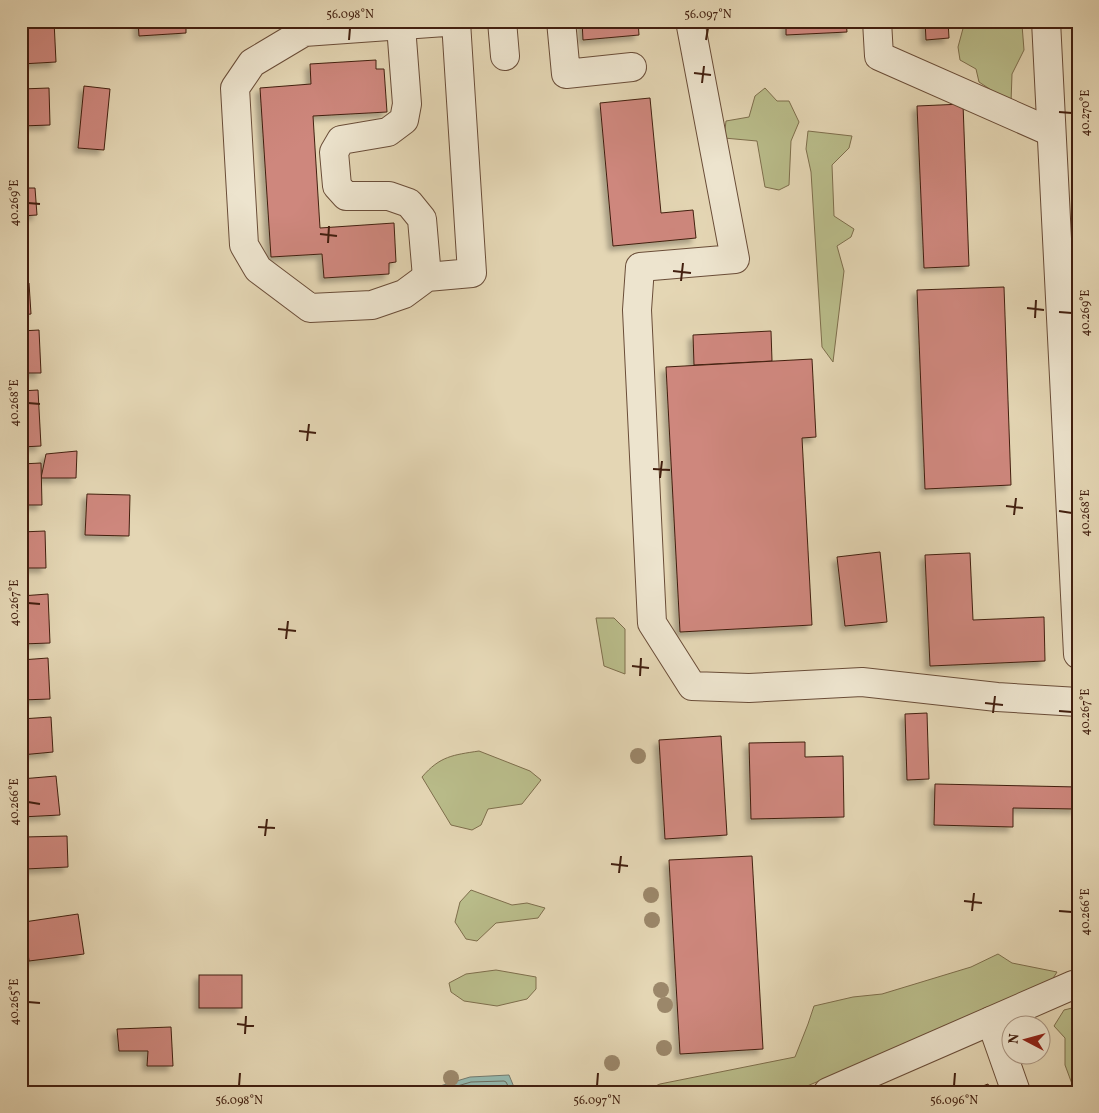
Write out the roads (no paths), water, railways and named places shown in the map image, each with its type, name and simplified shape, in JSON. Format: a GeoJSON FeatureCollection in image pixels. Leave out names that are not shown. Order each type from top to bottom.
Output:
{"type":"FeatureCollection","features":[{"type":"Feature","properties":{"kind":"street"},"geometry":{"type":"LineString","coordinates":[[502,21],[504,56]]}},
{"type":"Feature","properties":{"kind":"street"},"geometry":{"type":"LineString","coordinates":[[561,21],[566,74],[632,67]]}},
{"type":"Feature","properties":{"kind":"street"},"geometry":{"type":"LineString","coordinates":[[690,21],[734,259],[640,267],[637,310],[652,623],[692,686],[749,688],[862,682],[996,697],[1078,702]]}},
{"type":"Feature","properties":{"kind":"street"},"geometry":{"type":"LineString","coordinates":[[877,21],[879,56],[1051,132]]}},
{"type":"Feature","properties":{"kind":"street"},"geometry":{"type":"LineString","coordinates":[[1046,21],[1051,132],[1072,431],[1078,654]]}},
{"type":"Feature","properties":{"kind":"street"},"geometry":{"type":"LineString","coordinates":[[458,22],[472,273],[427,278],[404,294],[372,305],[310,308],[258,269],[244,245],[235,88],[252,63],[304,32],[458,22]]}},
{"type":"Feature","properties":{"kind":"street"},"geometry":{"type":"LineString","coordinates":[[401,26],[407,104],[404,120],[388,132],[341,140],[334,152],[336,186],[346,196],[389,196],[410,203],[422,219],[427,278]]}},
{"type":"Feature","properties":{"kind":"street"},"geometry":{"type":"LineString","coordinates":[[828,1092],[1073,985],[1078,985]]}},
{"type":"Feature","properties":{"kind":"street"},"geometry":{"type":"LineString","coordinates":[[992,1021],[1016,1092]]}},
{"type":"Feature","properties":{"kind":"water"},"geometry":{"type":"Polygon","coordinates":[[[509,1075],[516,1092],[420,1092],[470,1077],[509,1075]]]}}]}
